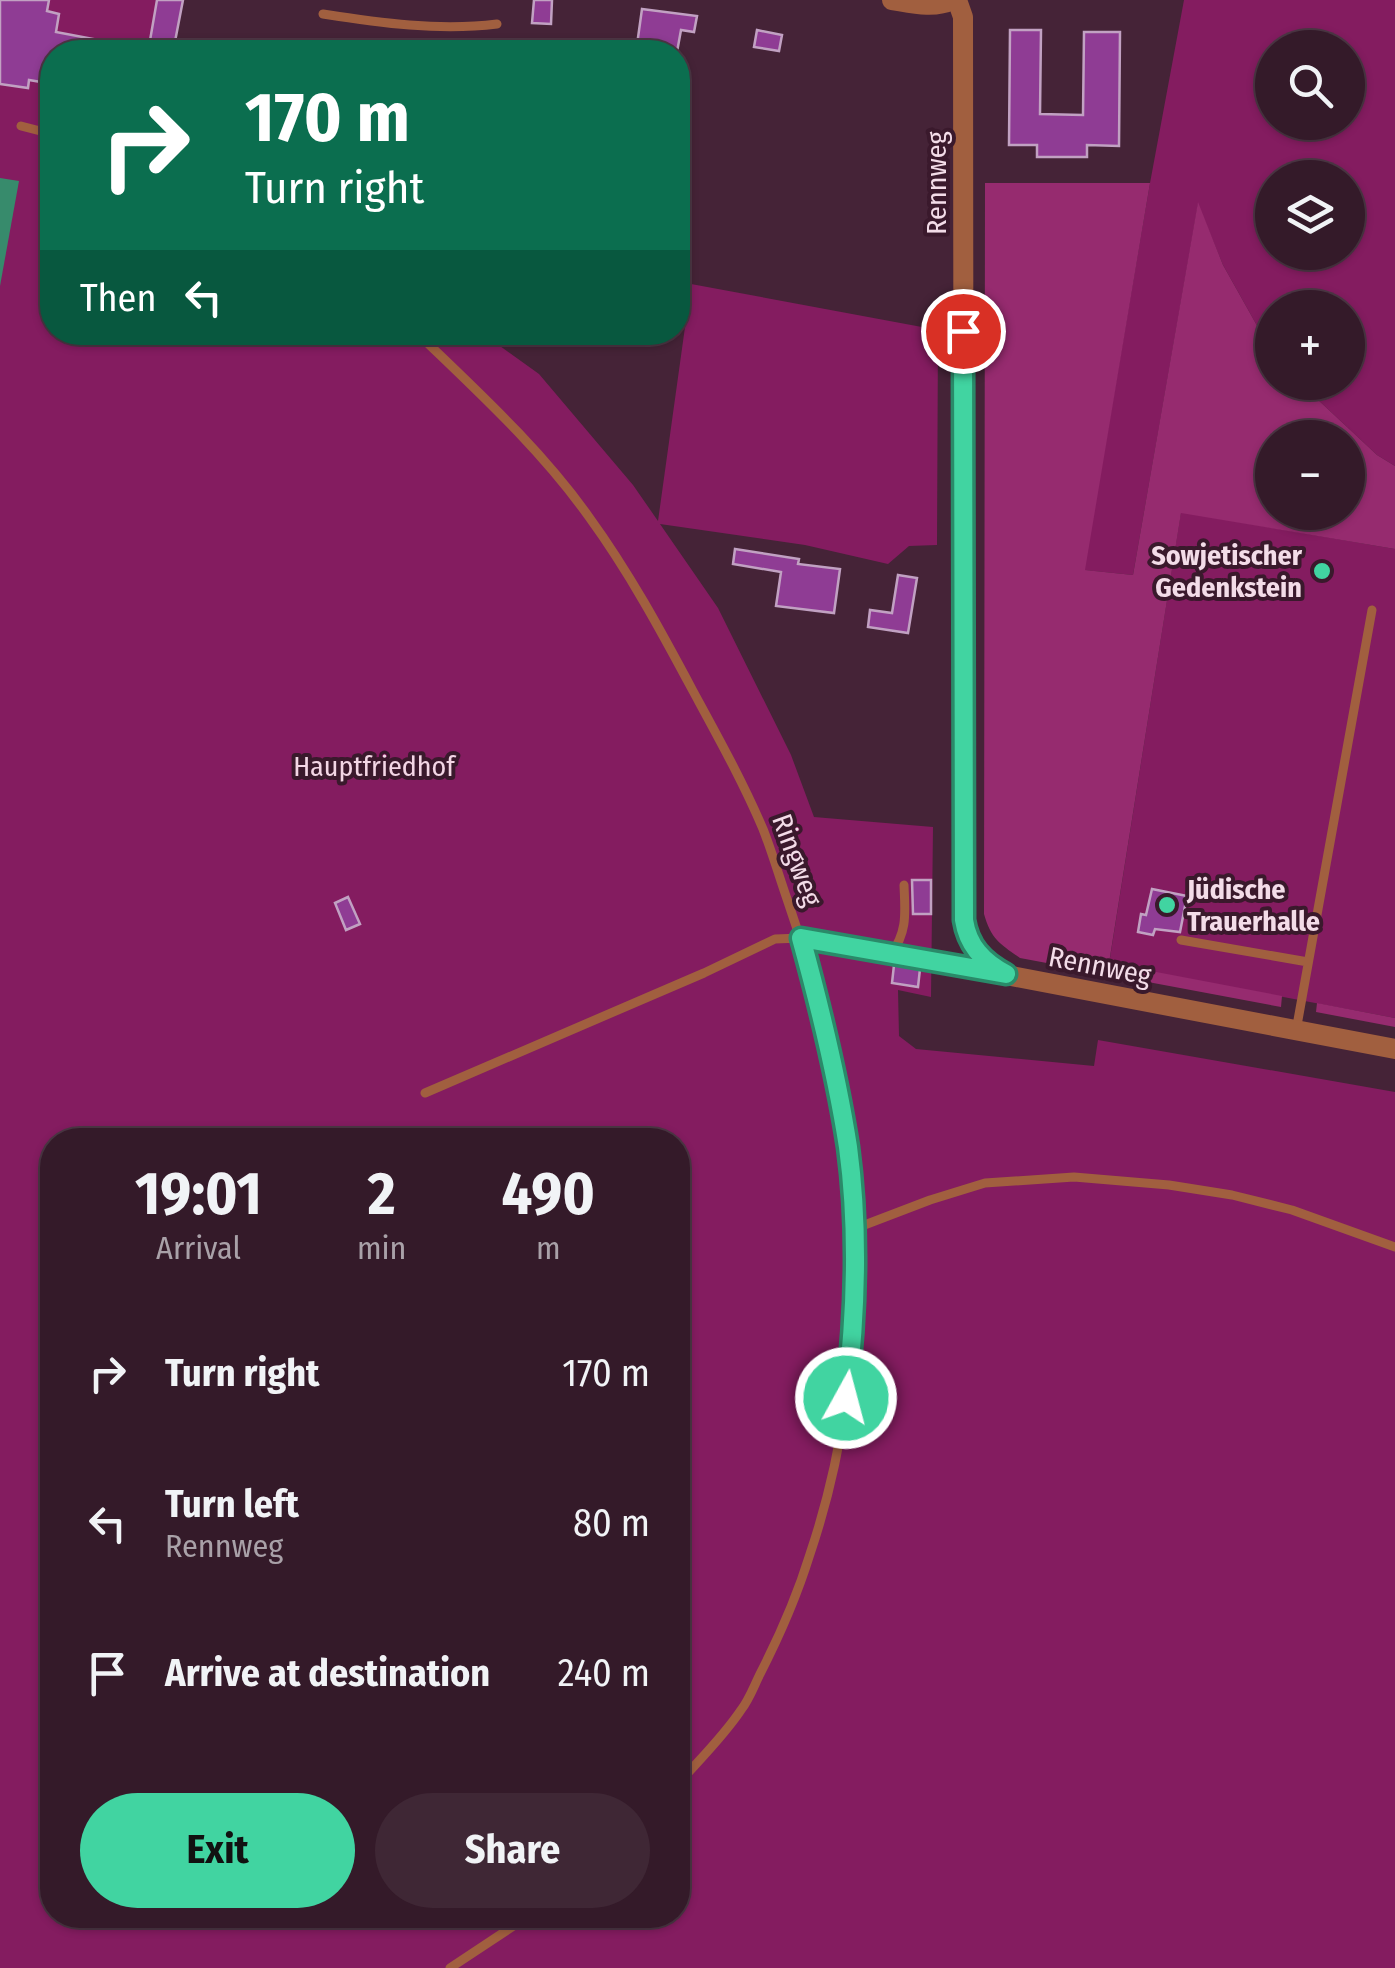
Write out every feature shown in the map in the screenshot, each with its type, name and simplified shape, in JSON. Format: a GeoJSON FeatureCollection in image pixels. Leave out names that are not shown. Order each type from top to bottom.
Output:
{"type":"FeatureCollection","features":[{"type":"Feature","properties":{"kind":"street"},"geometry":{"type":"LineString","coordinates":[[892,0],[926,4],[954,0]]}},
{"type":"Feature","properties":{"kind":"street","name":"Rennweg"},"geometry":{"type":"LineString","coordinates":[[954,0],[964,16],[966,933],[979,955],[1006,974],[1395,1050]]}},
{"type":"Feature","properties":{"kind":"lane"},"geometry":{"type":"LineString","coordinates":[[324,14],[456,27],[497,24]]}},
{"type":"Feature","properties":{"kind":"lane"},"geometry":{"type":"LineString","coordinates":[[21,126],[40,131]]}},
{"type":"Feature","properties":{"kind":"lane","name":"Ringweg"},"geometry":{"type":"LineString","coordinates":[[429,345],[534,448],[631,578],[742,783],[764,832],[801,938],[836,1076],[848,1151],[854,1229],[853,1342],[827,1504],[794,1604],[744,1708],[690,1770]]}},
{"type":"Feature","properties":{"kind":"lane"},"geometry":{"type":"LineString","coordinates":[[1296,1031],[1372,610]]}},
{"type":"Feature","properties":{"kind":"lane"},"geometry":{"type":"LineString","coordinates":[[892,954],[904,926],[904,885]]}},
{"type":"Feature","properties":{"kind":"lane"},"geometry":{"type":"LineString","coordinates":[[425,1093],[776,939],[801,938],[1006,974]]}},
{"type":"Feature","properties":{"kind":"lane"},"geometry":{"type":"LineString","coordinates":[[1182,940],[1308,962]]}},
{"type":"Feature","properties":{"kind":"lane"},"geometry":{"type":"LineString","coordinates":[[854,1229],[985,1183],[1074,1177],[1232,1195],[1292,1210],[1395,1247]]}},
{"type":"Feature","properties":{"kind":"lane"},"geometry":{"type":"LineString","coordinates":[[450,1968],[510,1928]]}},
{"type":"Feature","properties":{"kind":"green space","name":"Hauptfriedhof"},"geometry":{"type":"Polygon","coordinates":[[[0,0],[183,0],[175,40],[40,40],[40,345],[499,345],[539,374],[633,485],[658,521],[683,345],[690,345],[691,284],[938,330],[937,545],[909,546],[888,564],[805,545],[660,524],[718,608],[791,755],[814,817],[933,827],[931,997],[898,990],[899,1036],[916,1049],[1094,1066],[1098,1040],[1395,1092],[1395,1968],[0,1968],[0,0]]]}},
{"type":"Feature","properties":{"kind":"green space"},"geometry":{"type":"Polygon","coordinates":[[[1184,0],[1395,0],[1395,466],[1365,444],[1365,420],[1340,420],[1318,400],[1365,400],[1365,290],[1255,290],[1255,322],[1223,265],[1198,204],[1133,575],[1084,570],[1184,0]]]}},
{"type":"Feature","properties":{"kind":"green space"},"geometry":{"type":"Polygon","coordinates":[[[1181,512],[1255,525],[1255,530],[1285,530],[1395,549],[1395,1018],[1109,964],[1181,512]]]}},
{"type":"Feature","properties":{"kind":"shaded area"},"geometry":{"type":"Polygon","coordinates":[[[0,178],[19,181],[0,286],[0,178]]]}},
{"type":"Feature","properties":{"kind":"shaded area"},"geometry":{"type":"Polygon","coordinates":[[[985,183],[1150,183],[1085,570],[1133,575],[1198,202],[1223,265],[1255,322],[1255,400],[1318,400],[1340,420],[1255,420],[1255,525],[1181,513],[1109,963],[1282,996],[1281,1007],[1020,958],[997,940],[984,914],[985,183]]]}},
{"type":"Feature","properties":{"kind":"shaded area"},"geometry":{"type":"Polygon","coordinates":[[[1365,444],[1395,466],[1395,549],[1282,530],[1365,530],[1365,444]]]}},
{"type":"Feature","properties":{"kind":"shaded area"},"geometry":{"type":"Polygon","coordinates":[[[1317,1003],[1395,1018],[1395,1027],[1316,1012],[1317,1003]]]}},
{"type":"Feature","properties":{"kind":"building"},"geometry":{"type":"Polygon","coordinates":[[[0,0],[49,0],[47,11],[59,14],[56,32],[98,40],[40,40],[40,82],[29,80],[28,88],[0,84],[0,0]]]}},
{"type":"Feature","properties":{"kind":"building"},"geometry":{"type":"Polygon","coordinates":[[[157,0],[183,0],[175,40],[150,40],[157,0]]]}},
{"type":"Feature","properties":{"kind":"building"},"geometry":{"type":"Polygon","coordinates":[[[534,0],[552,0],[551,24],[532,23],[534,0]]]}},
{"type":"Feature","properties":{"kind":"building"},"geometry":{"type":"Polygon","coordinates":[[[642,9],[697,16],[694,32],[681,30],[679,40],[638,40],[642,9]]]}},
{"type":"Feature","properties":{"kind":"building"},"geometry":{"type":"Polygon","coordinates":[[[757,30],[782,35],[779,51],[754,47],[757,30]]]}},
{"type":"Feature","properties":{"kind":"building"},"geometry":{"type":"Polygon","coordinates":[[[1010,30],[1041,30],[1040,114],[1083,115],[1084,32],[1120,32],[1119,146],[1087,145],[1087,157],[1037,157],[1037,145],[1009,145],[1010,30]]]}},
{"type":"Feature","properties":{"kind":"building"},"geometry":{"type":"Polygon","coordinates":[[[735,549],[840,569],[834,613],[776,606],[781,572],[733,564],[735,549]]]}},
{"type":"Feature","properties":{"kind":"building"},"geometry":{"type":"Polygon","coordinates":[[[898,575],[917,578],[908,633],[868,627],[870,610],[892,613],[898,575]]]}},
{"type":"Feature","properties":{"kind":"building"},"geometry":{"type":"Polygon","coordinates":[[[912,880],[931,880],[931,914],[913,914],[912,880]]]}},
{"type":"Feature","properties":{"kind":"building","name":"Jüdische Trauerhalle"},"geometry":{"type":"Polygon","coordinates":[[[1152,889],[1187,896],[1180,932],[1138,932],[1152,889]]]}},
{"type":"Feature","properties":{"kind":"building"},"geometry":{"type":"Polygon","coordinates":[[[348,897],[360,924],[346,930],[335,903],[348,897]]]}},
{"type":"Feature","properties":{"kind":"building"},"geometry":{"type":"Polygon","coordinates":[[[894,965],[920,969],[918,987],[892,983],[894,965]]]}},
{"type":"Feature","properties":{"kind":"place","name":"Sowjetischer Gedenkstein"},"geometry":{"type":"Point","coordinates":[1322,571]}},
{"type":"Feature","properties":{"kind":"place","name":"Jüdische Trauerhalle"},"geometry":{"type":"Point","coordinates":[1167,905]}},
{"type":"Feature","properties":{"kind":"route"},"geometry":{"type":"LineString","coordinates":[[846,1398],[855,1285],[848,1151],[836,1076],[801,938],[1006,974],[979,955],[966,933],[964,920],[963,331]]}}]}
